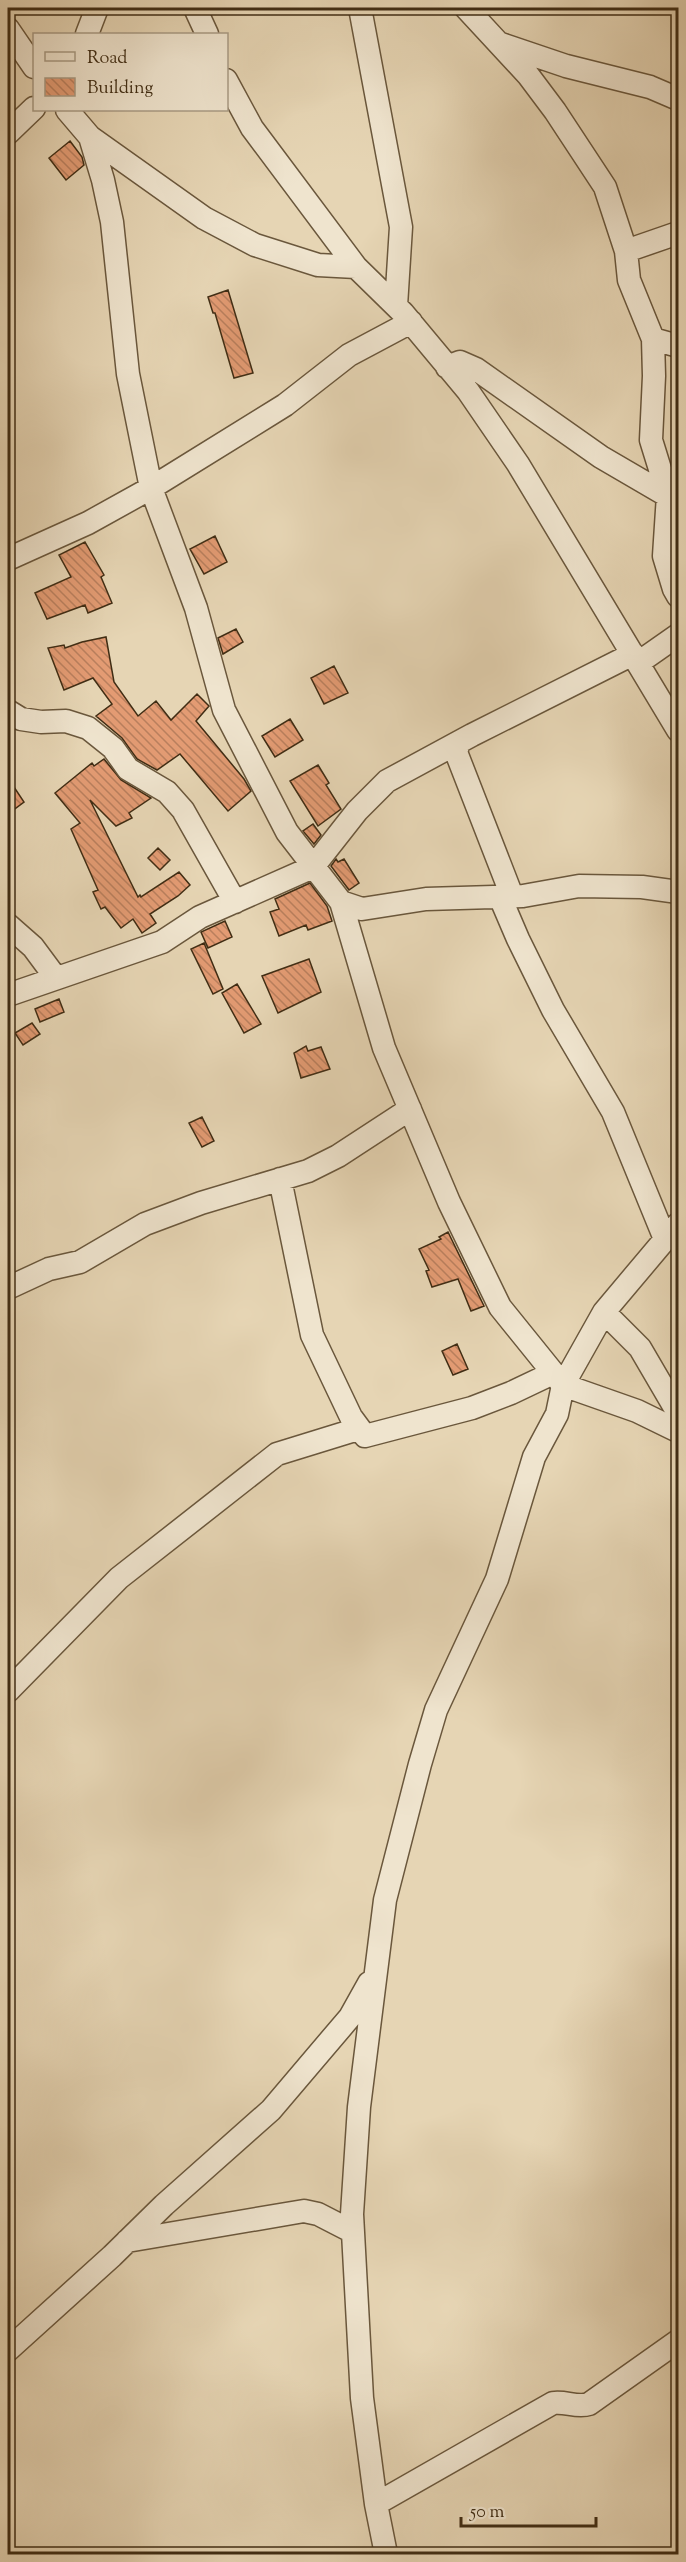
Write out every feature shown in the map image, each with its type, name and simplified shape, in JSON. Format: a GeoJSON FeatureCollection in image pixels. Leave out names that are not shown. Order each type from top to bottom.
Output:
{"type":"FeatureCollection","features":[{"type":"Feature","properties":{"kind":"street"},"geometry":{"type":"LineString","coordinates":[[87,33],[97,8]]}},
{"type":"Feature","properties":{"kind":"street"},"geometry":{"type":"LineString","coordinates":[[195,8],[207,33]]}},
{"type":"Feature","properties":{"kind":"street"},"geometry":{"type":"LineString","coordinates":[[360,8],[401,227],[403,314]]}},
{"type":"Feature","properties":{"kind":"street"},"geometry":{"type":"LineString","coordinates":[[466,8],[500,43],[555,111],[605,187],[626,251],[629,280],[653,339],[651,440],[674,499],[664,556],[678,596]]}},
{"type":"Feature","properties":{"kind":"street"},"geometry":{"type":"LineString","coordinates":[[8,28],[33,66]]}},
{"type":"Feature","properties":{"kind":"street"},"geometry":{"type":"LineString","coordinates":[[500,43],[566,66],[650,87],[678,99]]}},
{"type":"Feature","properties":{"kind":"street"},"geometry":{"type":"LineString","coordinates":[[228,84],[252,128],[356,267],[403,314],[468,391],[518,464],[678,730]]}},
{"type":"Feature","properties":{"kind":"street"},"geometry":{"type":"LineString","coordinates":[[8,133],[33,109]]}},
{"type":"Feature","properties":{"kind":"street"},"geometry":{"type":"LineString","coordinates":[[68,111],[90,137],[204,218],[255,245],[318,264],[356,267]]}},
{"type":"Feature","properties":{"kind":"street"},"geometry":{"type":"LineString","coordinates":[[90,137],[103,180],[112,222],[128,374],[152,488],[196,608],[224,710],[287,832],[341,902],[384,1048],[449,1202],[500,1306],[558,1379],[637,1411],[678,1431]]}},
{"type":"Feature","properties":{"kind":"street"},"geometry":{"type":"LineString","coordinates":[[626,251],[678,233]]}},
{"type":"Feature","properties":{"kind":"street"},"geometry":{"type":"LineString","coordinates":[[8,559],[88,523],[152,488],[285,405],[403,314]]}},
{"type":"Feature","properties":{"kind":"street"},"geometry":{"type":"LineString","coordinates":[[653,339],[678,346]]}},
{"type":"Feature","properties":{"kind":"street"},"geometry":{"type":"LineString","coordinates":[[447,367],[460,362],[476,369],[601,457],[674,499]]}},
{"type":"Feature","properties":{"kind":"street"},"geometry":{"type":"LineString","coordinates":[[8,995],[162,942],[200,917],[313,867],[357,811],[387,781],[678,635]]}},
{"type":"Feature","properties":{"kind":"street"},"geometry":{"type":"LineString","coordinates":[[8,711],[21,719],[41,722],[66,721],[88,729],[113,748],[128,769],[167,792],[183,810],[235,902]]}},
{"type":"Feature","properties":{"kind":"street"},"geometry":{"type":"LineString","coordinates":[[386,2554],[376,2504],[362,2398],[352,2214],[359,2107],[385,1900],[436,1710],[496,1579],[534,1457],[557,1414],[558,1379],[604,1312],[671,1232],[613,1112],[553,1010],[518,939],[506,896],[456,752],[459,743]]}},
{"type":"Feature","properties":{"kind":"street"},"geometry":{"type":"LineString","coordinates":[[341,902],[362,909],[426,899],[506,896],[579,886],[642,886],[678,892]]}},
{"type":"Feature","properties":{"kind":"street"},"geometry":{"type":"LineString","coordinates":[[8,925],[33,947],[56,978]]}},
{"type":"Feature","properties":{"kind":"street"},"geometry":{"type":"LineString","coordinates":[[8,1288],[49,1269],[80,1262],[145,1224],[201,1203],[308,1171],[338,1156],[410,1109]]}},
{"type":"Feature","properties":{"kind":"street"},"geometry":{"type":"LineString","coordinates":[[280,1179],[312,1335],[358,1429],[365,1436],[472,1408],[558,1379]]}},
{"type":"Feature","properties":{"kind":"street"},"geometry":{"type":"LineString","coordinates":[[604,1312],[640,1348],[678,1413]]}},
{"type":"Feature","properties":{"kind":"street"},"geometry":{"type":"LineString","coordinates":[[8,1692],[119,1578],[277,1454],[358,1429]]}},
{"type":"Feature","properties":{"kind":"street"},"geometry":{"type":"LineString","coordinates":[[8,2350],[164,2205],[271,2110],[350,2018],[375,1973]]}},
{"type":"Feature","properties":{"kind":"street"},"geometry":{"type":"LineString","coordinates":[[127,2241],[304,2211],[318,2214],[353,2232]]}},
{"type":"Feature","properties":{"kind":"street"},"geometry":{"type":"LineString","coordinates":[[376,2504],[553,2403],[563,2402],[581,2407],[589,2404],[678,2341]]}},
{"type":"Feature","properties":{"kind":"building"},"geometry":{"type":"Polygon","coordinates":[[[70,141],[82,157],[84,165],[66,180],[49,158],[70,141]]]}},
{"type":"Feature","properties":{"kind":"building"},"geometry":{"type":"Polygon","coordinates":[[[228,290],[253,373],[234,378],[208,297],[228,290]]]}},
{"type":"Feature","properties":{"kind":"building"},"geometry":{"type":"Polygon","coordinates":[[[215,536],[227,562],[204,574],[190,549],[215,536]]]}},
{"type":"Feature","properties":{"kind":"building"},"geometry":{"type":"Polygon","coordinates":[[[85,542],[104,575],[101,577],[112,603],[88,613],[85,605],[47,619],[35,593],[71,577],[59,555],[85,542]]]}},
{"type":"Feature","properties":{"kind":"building"},"geometry":{"type":"Polygon","coordinates":[[[236,629],[243,642],[223,654],[218,638],[236,629]]]}},
{"type":"Feature","properties":{"kind":"building"},"geometry":{"type":"Polygon","coordinates":[[[106,637],[114,682],[138,716],[156,701],[171,720],[197,694],[209,706],[196,721],[244,779],[251,791],[228,811],[180,754],[157,770],[137,759],[122,738],[96,716],[112,704],[93,678],[64,690],[48,648],[64,645],[65,648],[106,637]]]}},
{"type":"Feature","properties":{"kind":"building"},"geometry":{"type":"Polygon","coordinates":[[[334,666],[348,693],[324,704],[311,678],[334,666]]]}},
{"type":"Feature","properties":{"kind":"building"},"geometry":{"type":"Polygon","coordinates":[[[290,719],[303,740],[275,757],[262,736],[290,719]]]}},
{"type":"Feature","properties":{"kind":"building"},"geometry":{"type":"Polygon","coordinates":[[[104,759],[121,780],[151,798],[129,813],[132,818],[116,826],[90,800],[138,897],[179,872],[190,885],[178,896],[150,914],[156,923],[142,933],[133,919],[121,928],[105,907],[101,909],[93,892],[98,890],[71,829],[80,823],[55,793],[92,763],[94,766],[104,759]]]}},
{"type":"Feature","properties":{"kind":"building"},"geometry":{"type":"Polygon","coordinates":[[[318,765],[329,783],[326,785],[341,809],[318,826],[290,781],[318,765]]]}},
{"type":"Feature","properties":{"kind":"building"},"geometry":{"type":"Polygon","coordinates":[[[8,778],[24,802],[8,814],[8,778]]]}},
{"type":"Feature","properties":{"kind":"building"},"geometry":{"type":"Polygon","coordinates":[[[313,824],[321,835],[314,844],[303,831],[313,824]]]}},
{"type":"Feature","properties":{"kind":"building"},"geometry":{"type":"Polygon","coordinates":[[[158,848],[170,860],[160,870],[148,858],[158,848]]]}},
{"type":"Feature","properties":{"kind":"building"},"geometry":{"type":"Polygon","coordinates":[[[336,859],[338,862],[344,859],[359,883],[349,890],[331,866],[336,859]]]}},
{"type":"Feature","properties":{"kind":"building"},"geometry":{"type":"Polygon","coordinates":[[[310,883],[327,906],[332,921],[308,930],[306,925],[279,936],[270,912],[279,909],[275,899],[310,883]]]}},
{"type":"Feature","properties":{"kind":"building"},"geometry":{"type":"Polygon","coordinates":[[[225,921],[232,937],[208,948],[201,932],[225,921]]]}},
{"type":"Feature","properties":{"kind":"building"},"geometry":{"type":"Polygon","coordinates":[[[204,943],[223,989],[213,994],[191,949],[204,943]]]}},
{"type":"Feature","properties":{"kind":"building"},"geometry":{"type":"Polygon","coordinates":[[[309,959],[321,992],[278,1013],[262,976],[309,959]]]}},
{"type":"Feature","properties":{"kind":"building"},"geometry":{"type":"Polygon","coordinates":[[[237,984],[261,1024],[244,1033],[222,993],[237,984]]]}},
{"type":"Feature","properties":{"kind":"building"},"geometry":{"type":"Polygon","coordinates":[[[59,999],[64,1012],[40,1022],[35,1009],[59,999]]]}},
{"type":"Feature","properties":{"kind":"building"},"geometry":{"type":"Polygon","coordinates":[[[32,1023],[40,1034],[23,1045],[15,1033],[32,1023]]]}},
{"type":"Feature","properties":{"kind":"building"},"geometry":{"type":"Polygon","coordinates":[[[306,1046],[308,1051],[321,1047],[330,1069],[301,1078],[294,1053],[306,1046]]]}},
{"type":"Feature","properties":{"kind":"building"},"geometry":{"type":"Polygon","coordinates":[[[202,1117],[214,1141],[202,1147],[189,1123],[202,1117]]]}},
{"type":"Feature","properties":{"kind":"building"},"geometry":{"type":"Polygon","coordinates":[[[448,1232],[484,1306],[471,1311],[458,1279],[432,1287],[426,1271],[429,1270],[419,1249],[441,1239],[439,1237],[448,1232]]]}},
{"type":"Feature","properties":{"kind":"building"},"geometry":{"type":"Polygon","coordinates":[[[457,1344],[468,1369],[453,1375],[442,1351],[457,1344]]]}}]}
